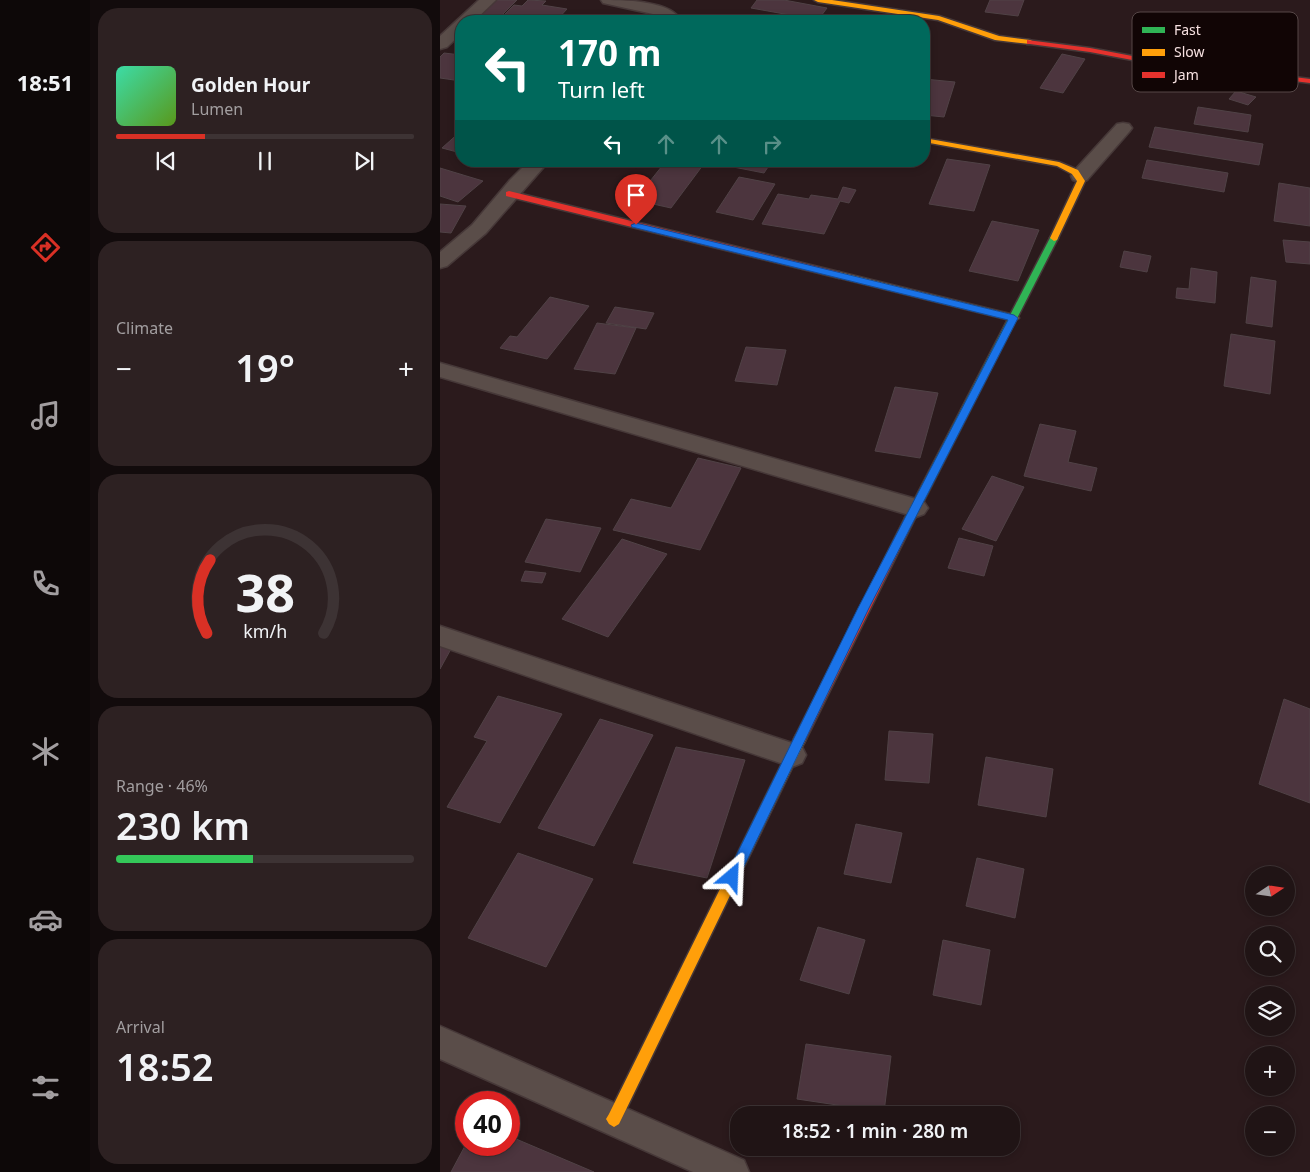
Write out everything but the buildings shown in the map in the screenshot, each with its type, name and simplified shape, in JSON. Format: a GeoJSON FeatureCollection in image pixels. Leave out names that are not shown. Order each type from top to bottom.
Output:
{"type":"FeatureCollection","features":[{"type":"Feature","properties":{"kind":"street"},"geometry":{"type":"LineString","coordinates":[[472,15],[488,0]]}},
{"type":"Feature","properties":{"kind":"street"},"geometry":{"type":"LineString","coordinates":[[609,0],[674,13]]}},
{"type":"Feature","properties":{"kind":"street"},"geometry":{"type":"LineString","coordinates":[[818,0],[919,15]]}},
{"type":"Feature","properties":{"kind":"street"},"geometry":{"type":"LineString","coordinates":[[930,17],[998,38],[1090,50],[1132,58]]}},
{"type":"Feature","properties":{"kind":"street"},"geometry":{"type":"LineString","coordinates":[[440,44],[455,30]]}},
{"type":"Feature","properties":{"kind":"street"},"geometry":{"type":"LineString","coordinates":[[440,44],[455,47]]}},
{"type":"Feature","properties":{"kind":"street"},"geometry":{"type":"LineString","coordinates":[[614,1119],[864,608],[1014,318],[1081,181],[1080,176],[1123,128]]}},
{"type":"Feature","properties":{"kind":"street"},"geometry":{"type":"LineString","coordinates":[[930,141],[1059,164],[1080,176]]}},
{"type":"Feature","properties":{"kind":"street"},"geometry":{"type":"LineString","coordinates":[[440,262],[479,229],[534,167]]}},
{"type":"Feature","properties":{"kind":"street"},"geometry":{"type":"LineString","coordinates":[[509,194],[1014,318]]}},
{"type":"Feature","properties":{"kind":"street"},"geometry":{"type":"LineString","coordinates":[[440,370],[916,508]]}},
{"type":"Feature","properties":{"kind":"street"},"geometry":{"type":"LineString","coordinates":[[440,636],[792,755]]}},
{"type":"Feature","properties":{"kind":"street"},"geometry":{"type":"LineString","coordinates":[[440,1042],[732,1172]]}},
{"type":"Feature","properties":{"kind":"traffic: fast"},"geometry":{"type":"LineString","coordinates":[[910,518],[1054,238]]}},
{"type":"Feature","properties":{"kind":"traffic: slow"},"geometry":{"type":"LineString","coordinates":[[818,0],[919,15]]}},
{"type":"Feature","properties":{"kind":"traffic: slow"},"geometry":{"type":"LineString","coordinates":[[930,17],[998,38],[1030,42]]}},
{"type":"Feature","properties":{"kind":"traffic: slow"},"geometry":{"type":"LineString","coordinates":[[930,141],[1059,164],[1075,172],[1081,181],[1054,238]]}},
{"type":"Feature","properties":{"kind":"traffic: slow"},"geometry":{"type":"LineString","coordinates":[[839,275],[1014,318]]}},
{"type":"Feature","properties":{"kind":"traffic: slow"},"geometry":{"type":"LineString","coordinates":[[614,1119],[800,739]]}},
{"type":"Feature","properties":{"kind":"traffic: jam"},"geometry":{"type":"LineString","coordinates":[[1030,42],[1132,58]]}},
{"type":"Feature","properties":{"kind":"traffic: jam"},"geometry":{"type":"LineString","coordinates":[[1298,80],[1310,81]]}},
{"type":"Feature","properties":{"kind":"traffic: jam"},"geometry":{"type":"LineString","coordinates":[[509,194],[839,275]]}},
{"type":"Feature","properties":{"kind":"traffic: jam"},"geometry":{"type":"LineString","coordinates":[[800,739],[910,518]]}},
{"type":"Feature","properties":{"kind":"route"},"geometry":{"type":"LineString","coordinates":[[636,225],[1014,318],[864,608],[732,877]]}}]}
